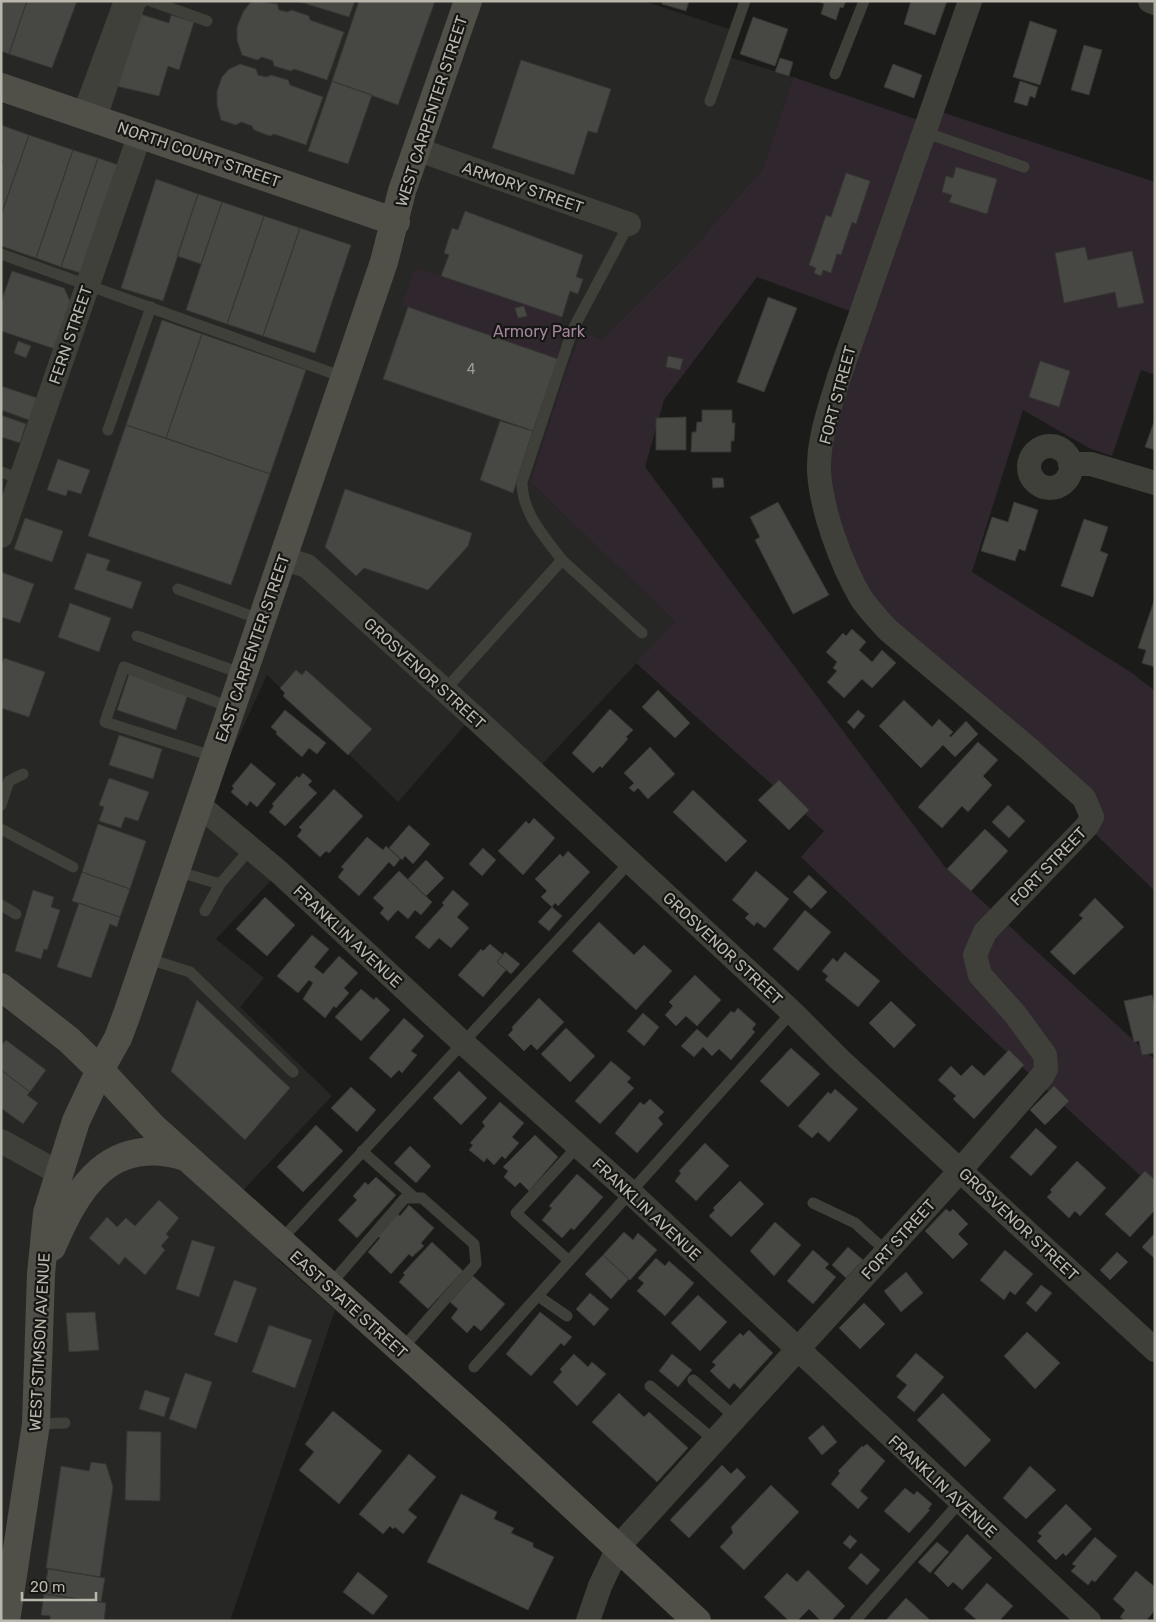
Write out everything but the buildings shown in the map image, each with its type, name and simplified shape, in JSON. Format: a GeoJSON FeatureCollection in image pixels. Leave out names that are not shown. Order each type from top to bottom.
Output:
{"type":"FeatureCollection","features":[{"type":"Feature","properties":{"kind":"main road","name":"WEST CARPENTER STREET"},"geometry":{"type":"LineString","coordinates":[[396,222],[402,191],[468,1]]}},
{"type":"Feature","properties":{"kind":"main road","name":"NORTH COURT STREET"},"geometry":{"type":"LineString","coordinates":[[1,86],[396,222]]}},
{"type":"Feature","properties":{"kind":"main road","name":"EAST CARPENTER STREET"},"geometry":{"type":"LineString","coordinates":[[100,1070],[118,1038],[146,958],[384,262],[396,222]]}},
{"type":"Feature","properties":{"kind":"main road","name":"EAST STATE STREET"},"geometry":{"type":"LineString","coordinates":[[1,987],[69,1040],[100,1070],[152,1127],[618,1546],[697,1621]]}},
{"type":"Feature","properties":{"kind":"main road","name":"WEST STIMSON AVENUE"},"geometry":{"type":"LineString","coordinates":[[6,1621],[36,1424],[41,1274],[47,1213],[76,1121],[100,1070]]}},
{"type":"Feature","properties":{"kind":"main road"},"geometry":{"type":"LineString","coordinates":[[41,1274],[70,1206],[88,1182],[105,1165],[117,1158],[145,1151],[170,1152],[186,1157]]}},
{"type":"Feature","properties":{"kind":"street"},"geometry":{"type":"LineString","coordinates":[[92,117],[126,1]]}},
{"type":"Feature","properties":{"kind":"street","name":"FORT STREET"},"geometry":{"type":"LineString","coordinates":[[588,1621],[600,1586],[618,1546],[887,1252],[1026,1097],[1046,1069],[1045,1055],[1015,1014],[980,975],[975,962],[978,946],[985,932],[1079,835],[1092,817],[1090,810],[1084,798],[888,630],[874,614],[853,582],[822,495],[819,469],[824,428],[860,313],[970,1]]}},
{"type":"Feature","properties":{"kind":"street"},"geometry":{"type":"LineString","coordinates":[[1150,1],[1155,3]]}},
{"type":"Feature","properties":{"kind":"street","name":"FERN STREET"},"geometry":{"type":"LineString","coordinates":[[4,521],[11,476],[87,285],[140,134]]}},
{"type":"Feature","properties":{"kind":"street","name":"ARMORY STREET"},"geometry":{"type":"LineString","coordinates":[[416,149],[629,224]]}},
{"type":"Feature","properties":{"kind":"street"},"geometry":{"type":"LineString","coordinates":[[1070,464],[1091,464],[1155,483]]}},
{"type":"Feature","properties":{"kind":"street","name":"GROSVENOR STREET"},"geometry":{"type":"LineString","coordinates":[[282,558],[307,566],[630,862],[792,1012],[840,1060],[1155,1350]]}},
{"type":"Feature","properties":{"kind":"street","name":"FRANKLIN AVENUE"},"geometry":{"type":"LineString","coordinates":[[199,805],[279,872],[462,1042],[630,1192],[1089,1621]]}},
{"type":"Feature","properties":{"kind":"street"},"geometry":{"type":"LineString","coordinates":[[1,1141],[59,1173]]}},
{"type":"Feature","properties":{"kind":"lane"},"geometry":{"type":"LineString","coordinates":[[92,117],[140,4],[144,1]]}},
{"type":"Feature","properties":{"kind":"lane"},"geometry":{"type":"LineString","coordinates":[[150,1],[207,21]]}},
{"type":"Feature","properties":{"kind":"lane"},"geometry":{"type":"LineString","coordinates":[[710,102],[745,1]]}},
{"type":"Feature","properties":{"kind":"lane"},"geometry":{"type":"LineString","coordinates":[[835,74],[864,1]]}},
{"type":"Feature","properties":{"kind":"lane"},"geometry":{"type":"LineString","coordinates":[[924,132],[1024,167]]}},
{"type":"Feature","properties":{"kind":"lane"},"geometry":{"type":"LineString","coordinates":[[629,224],[572,331],[522,482],[522,494],[526,508],[562,560],[642,633]]}},
{"type":"Feature","properties":{"kind":"lane"},"geometry":{"type":"LineString","coordinates":[[1,254],[344,377]]}},
{"type":"Feature","properties":{"kind":"lane"},"geometry":{"type":"LineString","coordinates":[[108,430],[152,307]]}},
{"type":"Feature","properties":{"kind":"lane"},"geometry":{"type":"LineString","coordinates":[[444,691],[562,560]]}},
{"type":"Feature","properties":{"kind":"lane"},"geometry":{"type":"LineString","coordinates":[[178,589],[262,620]]}},
{"type":"Feature","properties":{"kind":"lane"},"geometry":{"type":"LineString","coordinates":[[136,636],[243,674]]}},
{"type":"Feature","properties":{"kind":"lane"},"geometry":{"type":"LineString","coordinates":[[215,758],[105,722],[124,667],[232,708]]}},
{"type":"Feature","properties":{"kind":"lane"},"geometry":{"type":"LineString","coordinates":[[1,805],[9,782],[22,774]]}},
{"type":"Feature","properties":{"kind":"lane"},"geometry":{"type":"LineString","coordinates":[[1,829],[73,867]]}},
{"type":"Feature","properties":{"kind":"lane"},"geometry":{"type":"LineString","coordinates":[[205,911],[220,884],[251,848]]}},
{"type":"Feature","properties":{"kind":"lane"},"geometry":{"type":"LineString","coordinates":[[279,1242],[630,862]]}},
{"type":"Feature","properties":{"kind":"lane"},"geometry":{"type":"LineString","coordinates":[[176,871],[220,884]]}},
{"type":"Feature","properties":{"kind":"lane"},"geometry":{"type":"LineString","coordinates":[[1,905],[16,914]]}},
{"type":"Feature","properties":{"kind":"lane"},"geometry":{"type":"LineString","coordinates":[[146,958],[190,972],[293,1072]]}},
{"type":"Feature","properties":{"kind":"lane"},"geometry":{"type":"LineString","coordinates":[[474,1367],[792,1012]]}},
{"type":"Feature","properties":{"kind":"lane"},"geometry":{"type":"LineString","coordinates":[[569,1261],[516,1213],[578,1146]]}},
{"type":"Feature","properties":{"kind":"lane"},"geometry":{"type":"LineString","coordinates":[[362,1151],[415,1198]]}},
{"type":"Feature","properties":{"kind":"lane"},"geometry":{"type":"LineString","coordinates":[[329,1286],[405,1198],[422,1198],[474,1244],[476,1264],[400,1351]]}},
{"type":"Feature","properties":{"kind":"lane"},"geometry":{"type":"LineString","coordinates":[[813,1203],[855,1223],[887,1252]]}},
{"type":"Feature","properties":{"kind":"lane"},"geometry":{"type":"LineString","coordinates":[[538,1296],[567,1316]]}},
{"type":"Feature","properties":{"kind":"lane"},"geometry":{"type":"LineString","coordinates":[[692,1380],[735,1418]]}},
{"type":"Feature","properties":{"kind":"lane"},"geometry":{"type":"LineString","coordinates":[[650,1386],[714,1440]]}},
{"type":"Feature","properties":{"kind":"lane"},"geometry":{"type":"LineString","coordinates":[[36,1424],[65,1423]]}},
{"type":"Feature","properties":{"kind":"lane"},"geometry":{"type":"LineString","coordinates":[[855,1621],[960,1502]]}},
{"type":"Feature","properties":{"kind":"shaded area"},"geometry":{"type":"Polygon","coordinates":[[[1,1],[644,1],[735,31],[726,56],[793,77],[763,168],[686,256],[602,339],[582,331],[566,370],[530,482],[675,622],[535,772],[473,716],[398,802],[267,675],[205,809],[279,872],[216,939],[264,978],[240,1007],[332,1096],[234,1200],[279,1242],[278,1260],[335,1310],[230,1621],[1,1621],[1,1]]]}},
{"type":"Feature","properties":{"kind":"green space"},"geometry":{"type":"Polygon","coordinates":[[[793,77],[927,123],[932,109],[1155,182],[1155,375],[1141,370],[1112,456],[1089,448],[1023,410],[972,572],[1132,673],[1155,691],[1155,891],[1087,826],[1092,817],[888,630],[822,495],[858,314],[757,277],[664,400],[645,467],[945,867],[1155,1060],[1155,1189],[1038,1082],[801,857],[824,831],[636,663],[675,622],[530,482],[566,370],[582,331],[602,339],[686,256],[763,168],[793,77]]]}},
{"type":"Feature","properties":{"kind":"green space","name":"Armory Park"},"geometry":{"type":"Polygon","coordinates":[[[415,268],[562,317],[558,359],[402,305],[415,268]]]}}]}
